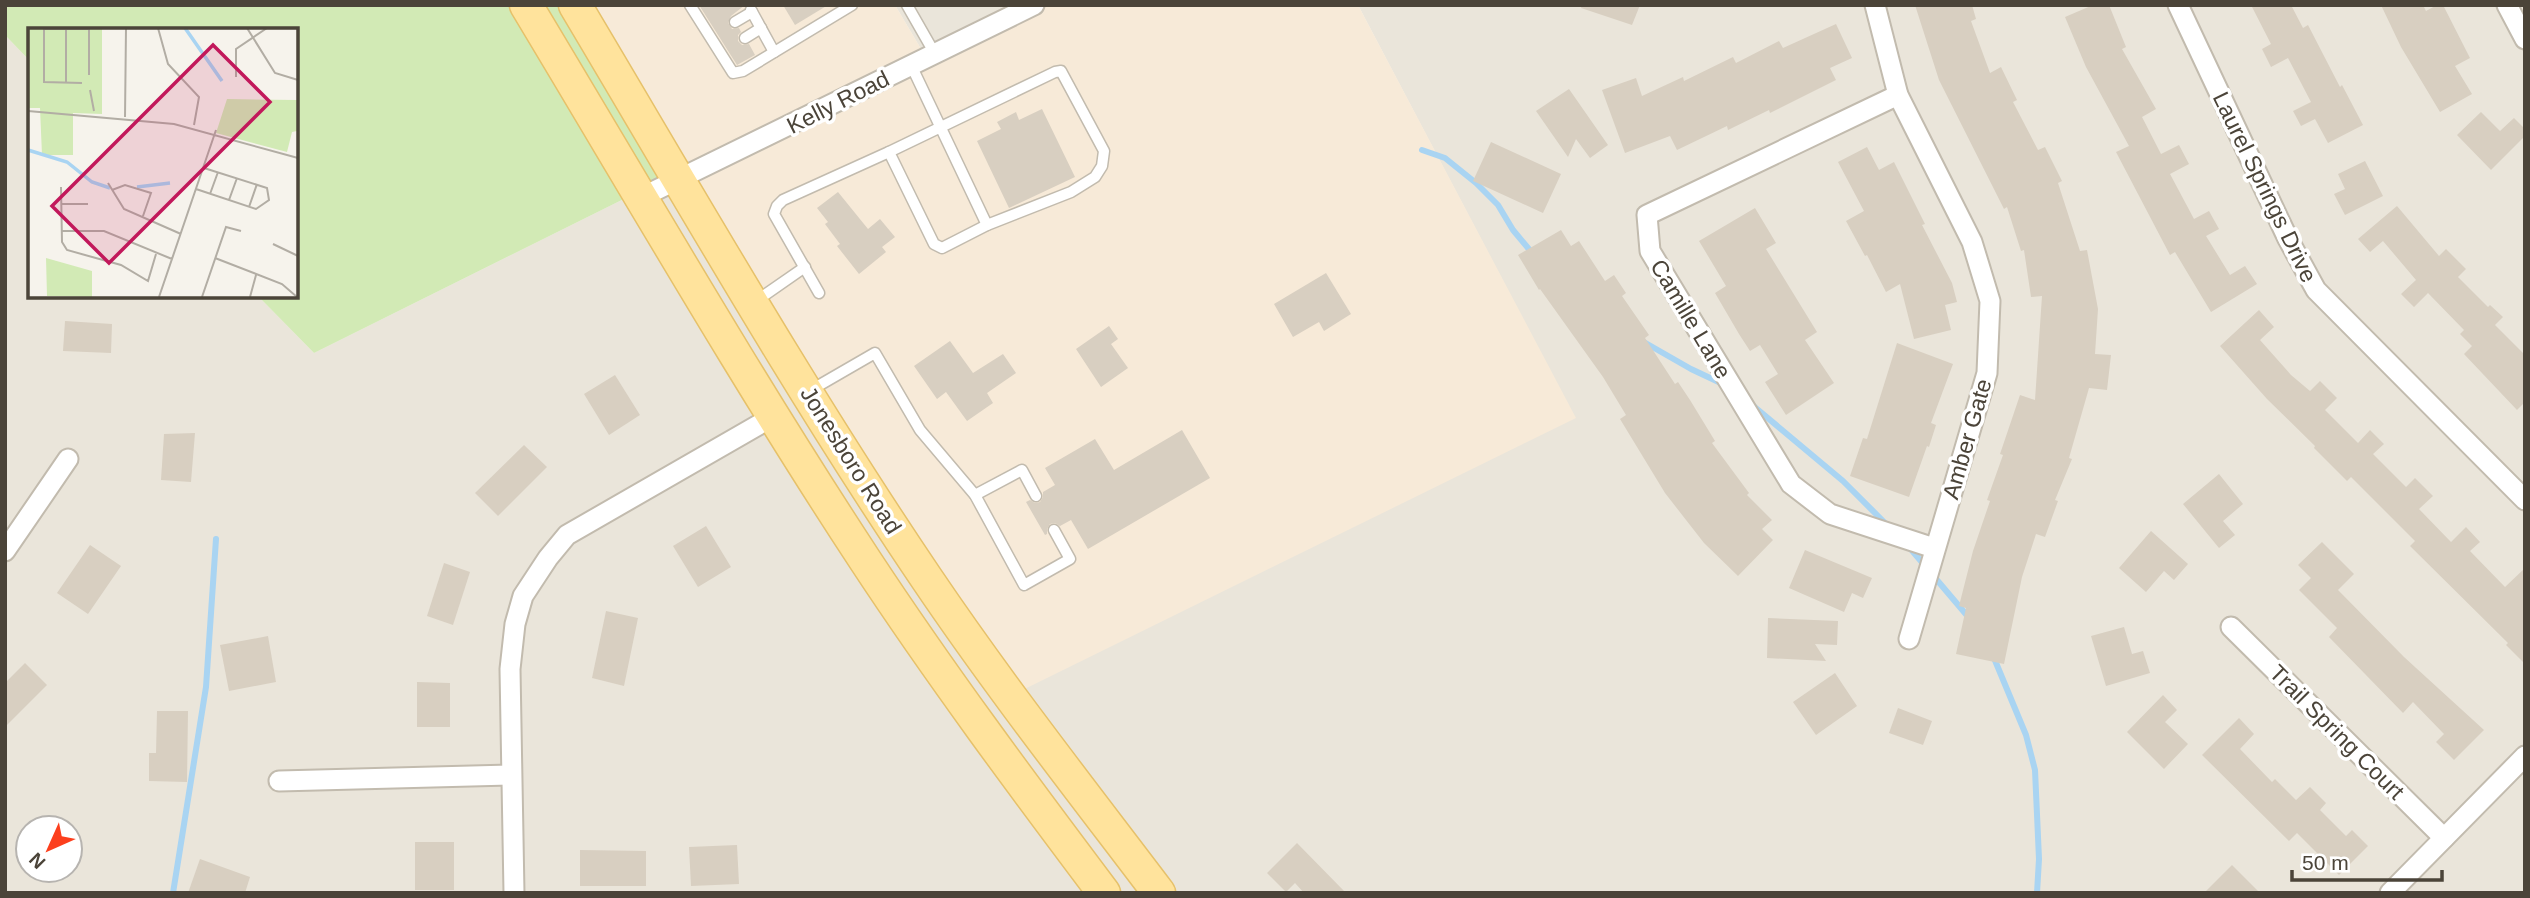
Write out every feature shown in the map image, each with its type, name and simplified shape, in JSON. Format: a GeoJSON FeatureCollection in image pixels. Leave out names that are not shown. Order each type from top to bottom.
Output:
{"type":"FeatureCollection","features":[{"type":"Feature","properties":{"kind":"main road","name":"Jonesboro Road"},"geometry":{"type":"LineString","coordinates":[[526,5],[774,416],[865,561],[923,646],[1104,893]]}},
{"type":"Feature","properties":{"kind":"main road","name":"Jonesboro Road"},"geometry":{"type":"LineString","coordinates":[[575,5],[807,391],[927,580],[1004,688],[1159,893]]}},
{"type":"Feature","properties":{"kind":"street","name":"Kelly Road"},"geometry":{"type":"LineString","coordinates":[[642,198],[1034,5]]}},
{"type":"Feature","properties":{"kind":"street","name":"Amber Gate"},"geometry":{"type":"LineString","coordinates":[[1875,5],[1898,95],[1972,242],[1990,301],[1987,373],[1909,639]]}},
{"type":"Feature","properties":{"kind":"street","name":"Laurel Springs Drive"},"geometry":{"type":"LineString","coordinates":[[2178,5],[2288,239],[2316,290],[2525,500]]}},
{"type":"Feature","properties":{"kind":"street"},"geometry":{"type":"LineString","coordinates":[[2507,5],[2525,39]]}},
{"type":"Feature","properties":{"kind":"street","name":"Camille Lane"},"geometry":{"type":"LineString","coordinates":[[1898,95],[1647,215],[1650,251],[1791,484],[1830,514],[1934,548]]}},
{"type":"Feature","properties":{"kind":"street"},"geometry":{"type":"LineString","coordinates":[[514,893],[510,669],[514,624],[523,596],[567,535],[774,416]]}},
{"type":"Feature","properties":{"kind":"street"},"geometry":{"type":"LineString","coordinates":[[5,551],[68,459]]}},
{"type":"Feature","properties":{"kind":"street","name":"Trail Spring Court"},"geometry":{"type":"LineString","coordinates":[[2231,626],[2444,838]]}},
{"type":"Feature","properties":{"kind":"street"},"geometry":{"type":"LineString","coordinates":[[2390,893],[2525,756]]}},
{"type":"Feature","properties":{"kind":"street"},"geometry":{"type":"LineString","coordinates":[[279,781],[510,775]]}},
{"type":"Feature","properties":{"kind":"lane"},"geometry":{"type":"LineString","coordinates":[[695,9],[733,73],[743,71],[852,5]]}},
{"type":"Feature","properties":{"kind":"lane"},"geometry":{"type":"LineString","coordinates":[[907,5],[935,54]]}},
{"type":"Feature","properties":{"kind":"lane"},"geometry":{"type":"LineString","coordinates":[[735,22],[751,11],[774,51]]}},
{"type":"Feature","properties":{"kind":"lane"},"geometry":{"type":"LineString","coordinates":[[745,38],[761,28]]}},
{"type":"Feature","properties":{"kind":"lane"},"geometry":{"type":"LineString","coordinates":[[911,65],[987,225]]}},
{"type":"Feature","properties":{"kind":"lane"},"geometry":{"type":"LineString","coordinates":[[819,293],[774,214],[783,200],[1060,71],[1104,151],[1102,166],[1095,177],[1070,191],[987,225],[942,248],[934,244],[889,152]]}},
{"type":"Feature","properties":{"kind":"lane"},"geometry":{"type":"LineString","coordinates":[[754,303],[805,267]]}},
{"type":"Feature","properties":{"kind":"lane"},"geometry":{"type":"LineString","coordinates":[[807,391],[875,354],[920,430],[975,495],[1024,584],[1070,559],[1054,530]]}},
{"type":"Feature","properties":{"kind":"lane"},"geometry":{"type":"LineString","coordinates":[[975,495],[1022,470],[1036,496]]}},
{"type":"Feature","properties":{"kind":"shaded area"},"geometry":{"type":"Polygon","coordinates":[[[562,5],[895,5],[924,54],[1018,5],[1358,5],[1576,418],[998,702],[562,5]]]}},
{"type":"Feature","properties":{"kind":"shaded area"},"geometry":{"type":"Polygon","coordinates":[[[895,5],[1018,5],[924,54],[895,5]]]}},
{"type":"Feature","properties":{"kind":"shaded area"},"geometry":{"type":"Polygon","coordinates":[[[1358,5],[2525,5],[2525,893],[5,893],[5,35],[28,59],[28,298],[260,298],[314,353],[662,180],[1575,418],[1358,5]]]}},
{"type":"Feature","properties":{"kind":"green space"},"geometry":{"type":"Polygon","coordinates":[[[5,5],[562,5],[662,180],[314,353],[260,298],[298,298],[298,28],[28,28],[28,59],[5,35],[5,5]]]}},
{"type":"Feature","properties":{"kind":"building"},"geometry":{"type":"Polygon","coordinates":[[[699,5],[745,5],[731,16],[728,23],[732,29],[739,28],[741,32],[738,41],[742,45],[749,44],[755,55],[737,65],[699,5]]]}},
{"type":"Feature","properties":{"kind":"building"},"geometry":{"type":"Polygon","coordinates":[[[783,5],[828,5],[795,25],[783,5]]]}},
{"type":"Feature","properties":{"kind":"building"},"geometry":{"type":"Polygon","coordinates":[[[1582,5],[1640,5],[1632,25],[1581,8],[1582,5]]]}},
{"type":"Feature","properties":{"kind":"building"},"geometry":{"type":"Polygon","coordinates":[[[1915,5],[1972,5],[1976,19],[1971,21],[1990,73],[2001,67],[2017,100],[2013,102],[2038,150],[2045,147],[2062,181],[2058,183],[2080,251],[2087,250],[2098,309],[2095,354],[2111,355],[2107,390],[2089,388],[2069,458],[2072,459],[2055,500],[2058,501],[2045,537],[2036,534],[2022,577],[2004,664],[1956,654],[1966,608],[1959,606],[1973,551],[1990,501],[1987,500],[2003,455],[2000,454],[2020,395],[2035,400],[2042,296],[2031,297],[2024,250],[2021,251],[2007,207],[2004,209],[1939,80],[1915,5]]]}},
{"type":"Feature","properties":{"kind":"building"},"geometry":{"type":"Polygon","coordinates":[[[2093,5],[2109,5],[2126,47],[2122,49],[2156,109],[2142,117],[2161,154],[2179,145],[2189,164],[2170,174],[2194,219],[2209,211],[2219,229],[2206,236],[2230,275],[2245,266],[2257,284],[2211,312],[2175,252],[2170,255],[2116,152],[2129,146],[2086,67],[2065,17],[2093,5]]]}},
{"type":"Feature","properties":{"kind":"building"},"geometry":{"type":"Polygon","coordinates":[[[2251,5],[2291,5],[2303,28],[2308,25],[2363,125],[2328,143],[2315,119],[2301,126],[2293,111],[2311,102],[2288,58],[2271,67],[2262,49],[2271,44],[2251,5]]]}},
{"type":"Feature","properties":{"kind":"building"},"geometry":{"type":"Polygon","coordinates":[[[2381,5],[2423,5],[2426,11],[2443,5],[2470,58],[2455,66],[2472,94],[2440,112],[2401,47],[2381,5]]]}},
{"type":"Feature","properties":{"kind":"building"},"geometry":{"type":"Polygon","coordinates":[[[1836,24],[1852,58],[1830,68],[1836,80],[1770,113],[1769,110],[1728,130],[1727,126],[1677,150],[1670,136],[1625,153],[1602,90],[1636,78],[1642,96],[1683,77],[1684,81],[1733,57],[1736,63],[1779,41],[1783,48],[1836,24]]]}},
{"type":"Feature","properties":{"kind":"building"},"geometry":{"type":"Polygon","coordinates":[[[1569,89],[1608,145],[1590,158],[1576,139],[1568,157],[1536,111],[1569,89]]]}},
{"type":"Feature","properties":{"kind":"building"},"geometry":{"type":"Polygon","coordinates":[[[1042,109],[1075,177],[1009,208],[977,141],[1001,129],[997,122],[1016,112],[1019,120],[1042,109]]]}},
{"type":"Feature","properties":{"kind":"building"},"geometry":{"type":"Polygon","coordinates":[[[2481,112],[2500,131],[2514,118],[2525,129],[2525,136],[2491,170],[2457,135],[2481,112]]]}},
{"type":"Feature","properties":{"kind":"building"},"geometry":{"type":"Polygon","coordinates":[[[1491,142],[1561,174],[1543,213],[1473,181],[1491,142]]]}},
{"type":"Feature","properties":{"kind":"building"},"geometry":{"type":"Polygon","coordinates":[[[1867,147],[1879,170],[1894,162],[1925,224],[1922,225],[1952,283],[1957,302],[1945,305],[1951,330],[1914,339],[1900,284],[1886,292],[1846,221],[1864,211],[1838,162],[1867,147]]]}},
{"type":"Feature","properties":{"kind":"building"},"geometry":{"type":"Polygon","coordinates":[[[2365,161],[2383,196],[2345,215],[2334,194],[2345,189],[2338,174],[2365,161]]]}},
{"type":"Feature","properties":{"kind":"building"},"geometry":{"type":"Polygon","coordinates":[[[838,192],[868,229],[880,219],[895,237],[882,247],[886,252],[859,274],[837,246],[840,244],[817,208],[838,192]]]}},
{"type":"Feature","properties":{"kind":"building"},"geometry":{"type":"Polygon","coordinates":[[[2397,206],[2439,256],[2446,249],[2466,269],[2458,277],[2488,307],[2490,305],[2503,317],[2495,325],[2525,355],[2525,402],[2517,410],[2464,354],[2472,346],[2460,334],[2464,330],[2428,293],[2414,307],[2401,294],[2416,280],[2383,241],[2370,252],[2358,239],[2397,206]]]}},
{"type":"Feature","properties":{"kind":"building"},"geometry":{"type":"Polygon","coordinates":[[[1755,208],[1776,243],[1766,249],[1817,332],[1805,340],[1834,383],[1786,415],[1765,382],[1778,374],[1760,345],[1750,351],[1739,334],[1715,293],[1726,286],[1699,241],[1755,208]]]}},
{"type":"Feature","properties":{"kind":"building"},"geometry":{"type":"Polygon","coordinates":[[[1561,230],[1571,246],[1579,241],[1605,281],[1614,275],[1626,293],[1622,296],[1649,335],[1645,338],[1675,384],[1678,382],[1690,400],[1715,441],[1712,443],[1749,493],[1747,495],[1772,520],[1762,529],[1773,540],[1738,576],[1704,543],[1665,493],[1620,419],[1626,415],[1603,377],[1539,290],[1518,255],[1561,230]]]}},
{"type":"Feature","properties":{"kind":"building"},"geometry":{"type":"Polygon","coordinates":[[[1326,273],[1351,314],[1324,331],[1319,322],[1293,337],[1274,304],[1326,273]]]}},
{"type":"Feature","properties":{"kind":"building"},"geometry":{"type":"Polygon","coordinates":[[[2259,310],[2274,327],[2260,340],[2291,375],[2310,391],[2320,381],[2337,398],[2325,410],[2358,443],[2370,430],[2384,444],[2373,454],[2406,487],[2415,478],[2433,496],[2419,509],[2451,542],[2466,527],[2480,542],[2470,551],[2505,587],[2525,568],[2525,664],[2506,645],[2508,643],[2410,546],[2415,541],[2351,477],[2347,481],[2314,448],[2220,346],[2259,310]]]}},
{"type":"Feature","properties":{"kind":"building"},"geometry":{"type":"Polygon","coordinates":[[[65,321],[112,324],[111,353],[63,351],[65,321]]]}},
{"type":"Feature","properties":{"kind":"building"},"geometry":{"type":"Polygon","coordinates":[[[1109,326],[1118,339],[1111,344],[1128,368],[1101,387],[1076,349],[1109,326]]]}},
{"type":"Feature","properties":{"kind":"building"},"geometry":{"type":"Polygon","coordinates":[[[950,341],[973,373],[1003,354],[1016,373],[987,393],[993,403],[967,421],[946,392],[937,399],[914,366],[950,341]]]}},
{"type":"Feature","properties":{"kind":"building"},"geometry":{"type":"Polygon","coordinates":[[[1897,343],[1953,364],[1931,423],[1936,425],[1929,447],[1927,446],[1909,497],[1850,476],[1863,438],[1867,439],[1897,343]]]}},
{"type":"Feature","properties":{"kind":"building"},"geometry":{"type":"Polygon","coordinates":[[[615,375],[640,415],[609,435],[584,394],[615,375]]]}},
{"type":"Feature","properties":{"kind":"building"},"geometry":{"type":"Polygon","coordinates":[[[1182,430],[1210,478],[1088,549],[1071,520],[1060,526],[1050,524],[1045,535],[1026,502],[1040,502],[1043,492],[1055,485],[1045,468],[1095,439],[1114,470],[1182,430]]]}},
{"type":"Feature","properties":{"kind":"building"},"geometry":{"type":"Polygon","coordinates":[[[195,433],[191,482],[161,480],[164,434],[195,433]]]}},
{"type":"Feature","properties":{"kind":"building"},"geometry":{"type":"Polygon","coordinates":[[[524,445],[547,467],[498,516],[475,493],[524,445]]]}},
{"type":"Feature","properties":{"kind":"building"},"geometry":{"type":"Polygon","coordinates":[[[2219,474],[2243,504],[2223,521],[2235,535],[2219,548],[2183,504],[2219,474]]]}},
{"type":"Feature","properties":{"kind":"building"},"geometry":{"type":"Polygon","coordinates":[[[706,526],[731,567],[698,587],[673,546],[706,526]]]}},
{"type":"Feature","properties":{"kind":"building"},"geometry":{"type":"Polygon","coordinates":[[[2151,531],[2188,564],[2174,580],[2164,571],[2146,592],[2119,568],[2151,531]]]}},
{"type":"Feature","properties":{"kind":"building"},"geometry":{"type":"Polygon","coordinates":[[[2322,542],[2354,574],[2338,590],[2404,657],[2484,730],[2454,760],[2436,742],[2444,734],[2413,702],[2403,713],[2329,637],[2337,628],[2299,590],[2311,578],[2298,565],[2322,542]]]}},
{"type":"Feature","properties":{"kind":"building"},"geometry":{"type":"Polygon","coordinates":[[[90,545],[121,566],[88,614],[57,593],[90,545]]]}},
{"type":"Feature","properties":{"kind":"building"},"geometry":{"type":"Polygon","coordinates":[[[1805,550],[1872,578],[1863,598],[1852,593],[1844,612],[1789,588],[1805,550]]]}},
{"type":"Feature","properties":{"kind":"building"},"geometry":{"type":"Polygon","coordinates":[[[444,563],[470,572],[453,625],[427,616],[444,563]]]}},
{"type":"Feature","properties":{"kind":"building"},"geometry":{"type":"Polygon","coordinates":[[[606,611],[638,618],[624,686],[592,678],[606,611]]]}},
{"type":"Feature","properties":{"kind":"building"},"geometry":{"type":"Polygon","coordinates":[[[1768,618],[1838,621],[1837,645],[1815,644],[1826,661],[1767,658],[1768,618]]]}},
{"type":"Feature","properties":{"kind":"building"},"geometry":{"type":"Polygon","coordinates":[[[2124,627],[2132,654],[2143,651],[2150,673],[2106,686],[2091,636],[2124,627]]]}},
{"type":"Feature","properties":{"kind":"building"},"geometry":{"type":"Polygon","coordinates":[[[268,636],[276,682],[229,691],[220,645],[268,636]]]}},
{"type":"Feature","properties":{"kind":"building"},"geometry":{"type":"Polygon","coordinates":[[[25,663],[47,685],[5,727],[5,683],[25,663]]]}},
{"type":"Feature","properties":{"kind":"building"},"geometry":{"type":"Polygon","coordinates":[[[1835,673],[1857,706],[1816,735],[1793,702],[1835,673]]]}},
{"type":"Feature","properties":{"kind":"building"},"geometry":{"type":"Polygon","coordinates":[[[417,682],[450,683],[450,727],[417,727],[417,682]]]}},
{"type":"Feature","properties":{"kind":"building"},"geometry":{"type":"Polygon","coordinates":[[[2163,695],[2177,710],[2165,722],[2188,744],[2164,769],[2127,732],[2163,695]]]}},
{"type":"Feature","properties":{"kind":"building"},"geometry":{"type":"Polygon","coordinates":[[[1898,708],[1932,721],[1923,745],[1889,733],[1898,708]]]}},
{"type":"Feature","properties":{"kind":"building"},"geometry":{"type":"Polygon","coordinates":[[[157,711],[188,711],[187,782],[149,781],[149,753],[156,753],[157,711]]]}},
{"type":"Feature","properties":{"kind":"building"},"geometry":{"type":"Polygon","coordinates":[[[2239,718],[2254,734],[2240,749],[2272,782],[2275,779],[2296,800],[2310,787],[2326,803],[2320,810],[2346,836],[2352,830],[2368,846],[2339,875],[2297,833],[2289,841],[2202,755],[2239,718]]]}},
{"type":"Feature","properties":{"kind":"building"},"geometry":{"type":"Polygon","coordinates":[[[415,842],[454,842],[454,890],[415,890],[415,842]]]}},
{"type":"Feature","properties":{"kind":"building"},"geometry":{"type":"Polygon","coordinates":[[[1297,843],[1346,893],[1304,893],[1295,883],[1286,892],[1267,873],[1297,843]]]}},
{"type":"Feature","properties":{"kind":"building"},"geometry":{"type":"Polygon","coordinates":[[[737,845],[739,884],[691,886],[689,847],[737,845]]]}},
{"type":"Feature","properties":{"kind":"building"},"geometry":{"type":"Polygon","coordinates":[[[580,850],[646,851],[646,886],[580,886],[580,850]]]}},
{"type":"Feature","properties":{"kind":"building"},"geometry":{"type":"Polygon","coordinates":[[[200,859],[250,877],[245,893],[188,893],[200,859]]]}},
{"type":"Feature","properties":{"kind":"building"},"geometry":{"type":"Polygon","coordinates":[[[2232,865],[2260,893],[2204,893],[2232,865]]]}},
{"type":"Feature","properties":{"kind":"waterway"},"geometry":{"type":"LineString","coordinates":[[1422,150],[1445,158],[1476,183],[1498,205],[1513,230],[1533,254]]}},
{"type":"Feature","properties":{"kind":"waterway"},"geometry":{"type":"LineString","coordinates":[[1642,341],[1725,385]]}},
{"type":"Feature","properties":{"kind":"waterway"},"geometry":{"type":"LineString","coordinates":[[1751,404],[1843,481],[1889,527]]}},
{"type":"Feature","properties":{"kind":"waterway"},"geometry":{"type":"LineString","coordinates":[[173,893],[206,687],[216,539]]}},
{"type":"Feature","properties":{"kind":"waterway"},"geometry":{"type":"LineString","coordinates":[[1909,547],[1970,619]]}},
{"type":"Feature","properties":{"kind":"waterway"},"geometry":{"type":"LineString","coordinates":[[1994,658],[2026,735],[2035,770],[2039,859],[2037,893]]}}]}
